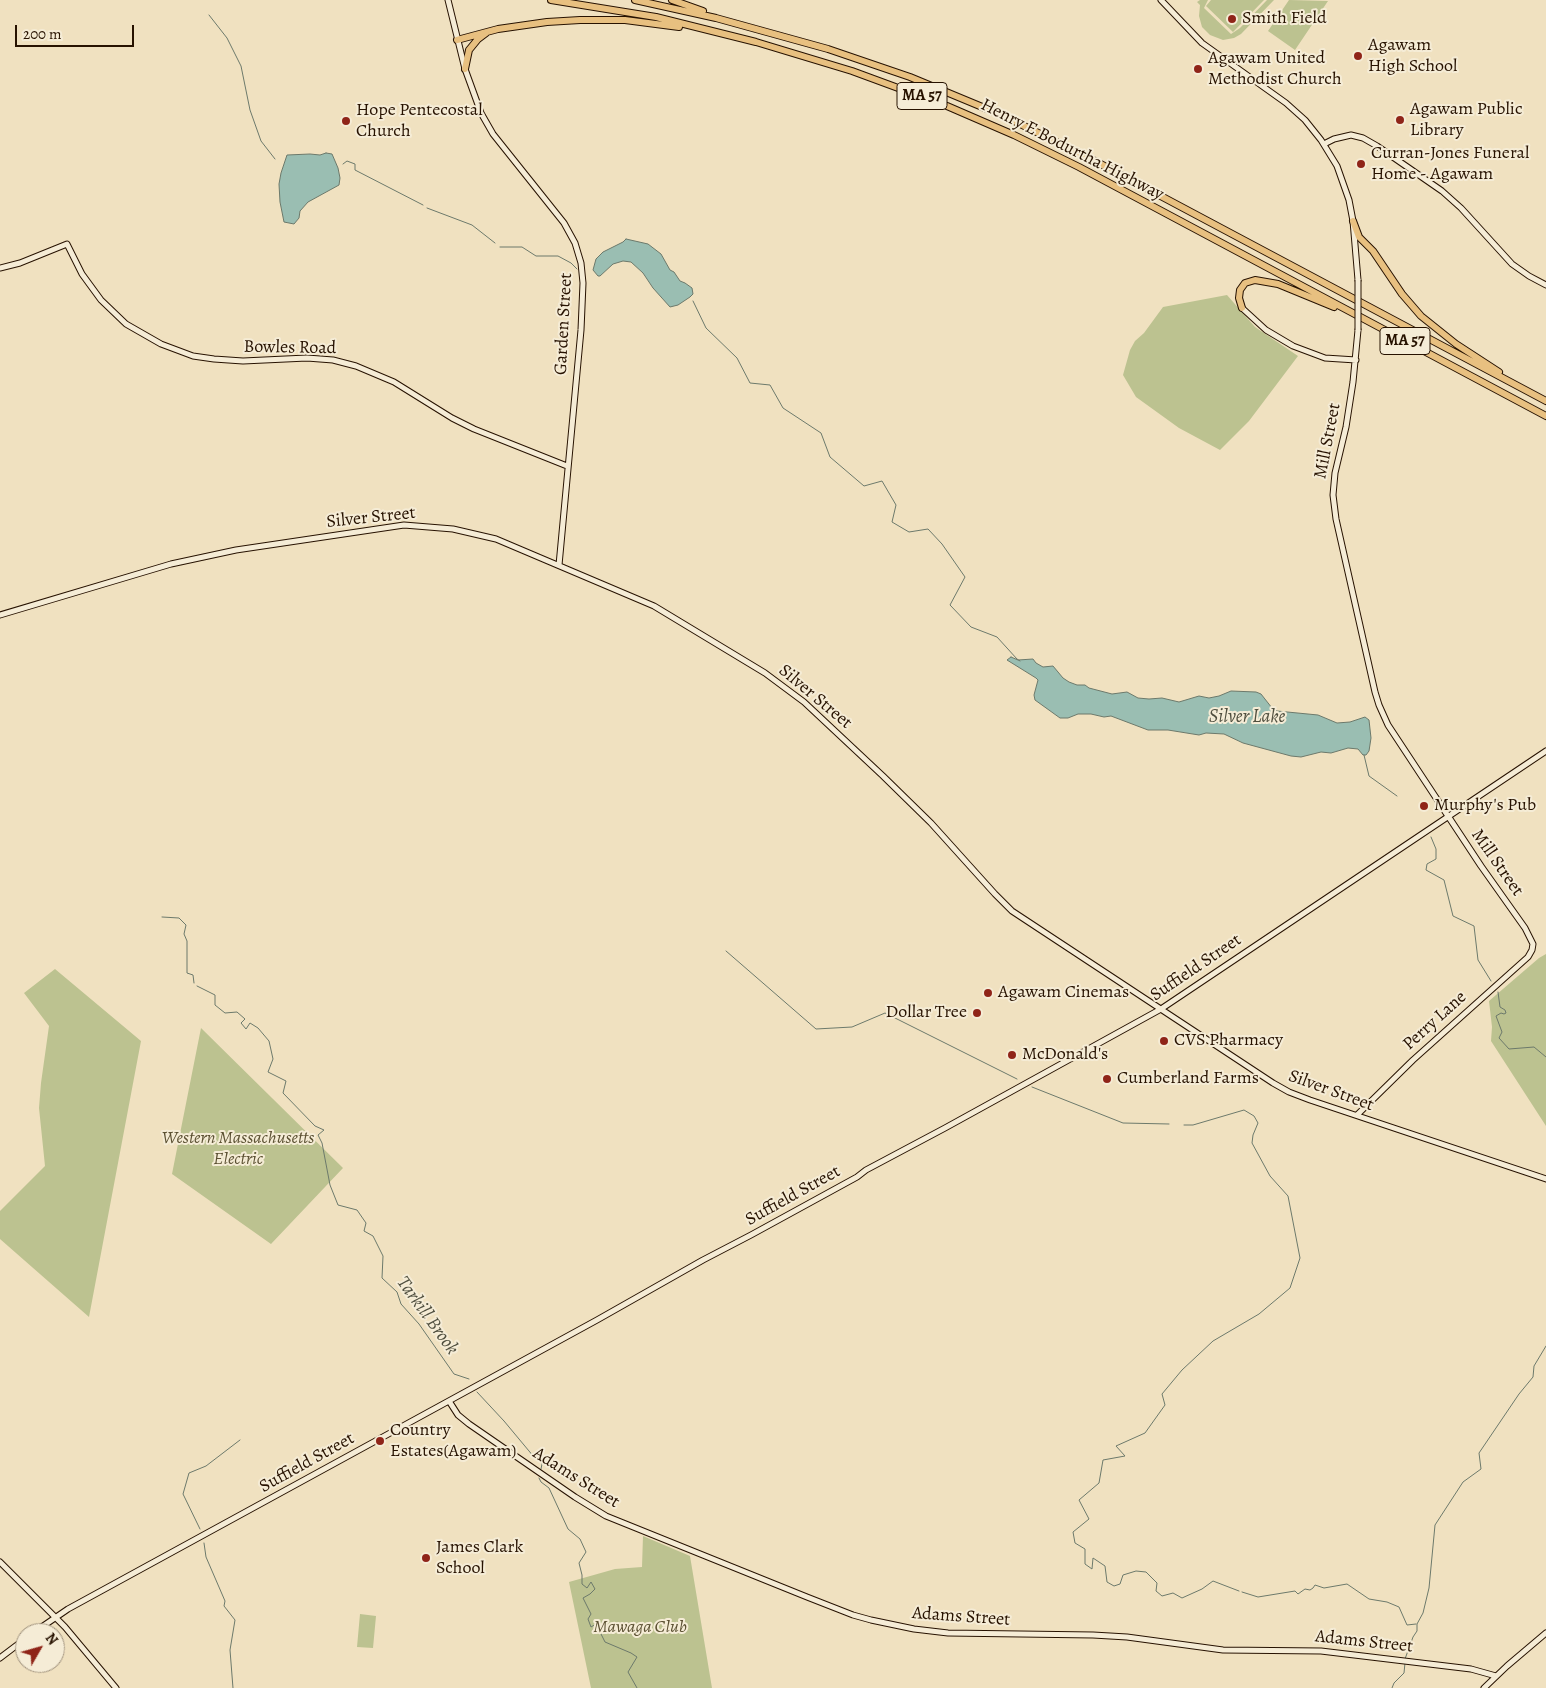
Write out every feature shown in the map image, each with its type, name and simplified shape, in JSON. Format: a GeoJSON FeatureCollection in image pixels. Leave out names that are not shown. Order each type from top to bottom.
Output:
{"type":"FeatureCollection","features":[{"type":"Feature","properties":{"kind":"highway","name":"Henry E Bodurtha Highway"},"geometry":{"type":"LineString","coordinates":[[551,0],[663,19],[770,45],[839,66],[900,88],[1014,135],[1079,167],[1546,416]]}},
{"type":"Feature","properties":{"kind":"highway","name":"Henry E Bodurtha Highway"},"geometry":{"type":"LineString","coordinates":[[635,0],[687,10],[807,42],[937,88],[1017,122],[1076,151],[1546,400]]}},
{"type":"Feature","properties":{"kind":"highway"},"geometry":{"type":"LineString","coordinates":[[672,0],[744,25]]}},
{"type":"Feature","properties":{"kind":"highway"},"geometry":{"type":"LineString","coordinates":[[457,40],[498,29],[548,22],[594,19],[625,20],[675,26],[770,45]]}},
{"type":"Feature","properties":{"kind":"highway"},"geometry":{"type":"LineString","coordinates":[[465,69],[468,53],[475,42],[484,34],[498,29]]}},
{"type":"Feature","properties":{"kind":"highway"},"geometry":{"type":"LineString","coordinates":[[1353,221],[1359,237],[1373,251],[1408,302],[1428,322],[1456,344],[1546,400]]}},
{"type":"Feature","properties":{"kind":"highway"},"geometry":{"type":"LineString","coordinates":[[1242,308],[1239,294],[1244,284],[1253,280],[1267,281],[1318,300],[1396,336]]}},
{"type":"Feature","properties":{"kind":"street","name":"Mill Street"},"geometry":{"type":"LineString","coordinates":[[1161,0],[1202,43],[1286,102],[1309,124],[1324,144],[1343,181],[1353,221],[1358,280],[1358,330],[1348,417],[1334,480],[1333,502],[1379,705],[1388,725],[1525,928],[1531,938],[1533,948]]}},
{"type":"Feature","properties":{"kind":"street","name":"Garden Street"},"geometry":{"type":"LineString","coordinates":[[448,2],[465,69],[475,101],[484,120],[493,134],[562,220],[572,236],[580,255],[583,283],[581,330],[559,566]]}},
{"type":"Feature","properties":{"kind":"street"},"geometry":{"type":"LineString","coordinates":[[1324,144],[1338,138],[1353,135],[1377,146],[1442,190],[1512,264],[1526,275],[1546,285]]}},
{"type":"Feature","properties":{"kind":"street","name":"Bowles Road"},"geometry":{"type":"LineString","coordinates":[[0,268],[20,263],[67,244],[82,274],[101,300],[126,324],[161,344],[193,356],[214,359],[235,361],[316,358],[356,366],[394,382],[452,418],[474,429],[567,466]]}},
{"type":"Feature","properties":{"kind":"street"},"geometry":{"type":"LineString","coordinates":[[1242,308],[1266,330],[1293,346],[1326,358],[1356,360]]}},
{"type":"Feature","properties":{"kind":"street","name":"Silver Street"},"geometry":{"type":"LineString","coordinates":[[0,615],[192,559],[236,550],[397,526],[439,527],[471,532],[496,539],[661,610],[744,659],[773,679],[804,702],[931,823],[994,894],[1012,911],[1280,1088],[1310,1100],[1546,1179]]}},
{"type":"Feature","properties":{"kind":"street","name":"Suffield Street"},"geometry":{"type":"LineString","coordinates":[[48,1623],[1161,1009],[1447,815],[1546,751]]}},
{"type":"Feature","properties":{"kind":"street","name":"Perry Lane"},"geometry":{"type":"LineString","coordinates":[[1357,1115],[1413,1060],[1524,960],[1533,948]]}},
{"type":"Feature","properties":{"kind":"street","name":"Adams Street"},"geometry":{"type":"LineString","coordinates":[[449,1401],[458,1415],[469,1424],[575,1497],[606,1516],[807,1597],[871,1620],[948,1633],[1093,1634],[1223,1650],[1321,1650],[1470,1668],[1496,1676]]}},
{"type":"Feature","properties":{"kind":"street"},"geometry":{"type":"LineString","coordinates":[[0,1562],[56,1617],[116,1688]]}},
{"type":"Feature","properties":{"kind":"street"},"geometry":{"type":"LineString","coordinates":[[1484,1688],[1546,1633]]}},
{"type":"Feature","properties":{"kind":"street"},"geometry":{"type":"LineString","coordinates":[[0,1658],[15,1647]]}},
{"type":"Feature","properties":{"kind":"green space"},"geometry":{"type":"Polygon","coordinates":[[[1208,0],[1204,8],[1231,34],[1240,28],[1267,0],[1274,0],[1241,34],[1234,38],[1223,40],[1210,35],[1202,27],[1199,16],[1200,5],[1197,2],[1208,0]]]}},
{"type":"Feature","properties":{"kind":"green space","name":"Smith Field"},"geometry":{"type":"Polygon","coordinates":[[[1211,0],[1264,0],[1233,32],[1206,6],[1211,0]]]}},
{"type":"Feature","properties":{"kind":"green space"},"geometry":{"type":"Polygon","coordinates":[[[1289,0],[1328,1],[1295,50],[1268,31],[1289,0]]]}},
{"type":"Feature","properties":{"kind":"green space"},"geometry":{"type":"Polygon","coordinates":[[[1227,295],[1255,327],[1298,356],[1249,421],[1220,450],[1179,428],[1136,397],[1123,375],[1130,350],[1135,341],[1144,333],[1163,307],[1227,295]]]}},
{"type":"Feature","properties":{"kind":"green space"},"geometry":{"type":"Polygon","coordinates":[[[1546,954],[1546,1126],[1491,1041],[1492,1027],[1489,1001],[1546,954]]]}},
{"type":"Feature","properties":{"kind":"green space","name":"Western Massachusetts Electric"},"geometry":{"type":"Polygon","coordinates":[[[55,969],[141,1041],[89,1317],[0,1239],[0,1211],[45,1166],[39,1108],[49,1026],[24,993],[55,969]]]}},
{"type":"Feature","properties":{"kind":"green space","name":"Western Massachusetts Electric"},"geometry":{"type":"Polygon","coordinates":[[[201,1028],[343,1168],[271,1244],[172,1174],[201,1028]]]}},
{"type":"Feature","properties":{"kind":"green space","name":"Mawaga Club"},"geometry":{"type":"Polygon","coordinates":[[[643,1536],[690,1556],[712,1688],[591,1688],[569,1582],[615,1569],[642,1567],[643,1536]]]}},
{"type":"Feature","properties":{"kind":"green space"},"geometry":{"type":"Polygon","coordinates":[[[360,1614],[376,1616],[373,1648],[357,1647],[360,1614]]]}},
{"type":"Feature","properties":{"kind":"water"},"geometry":{"type":"Polygon","coordinates":[[[332,154],[338,168],[339,185],[308,202],[300,211],[299,218],[294,224],[284,222],[279,184],[287,155],[320,155],[332,154]]]}},
{"type":"Feature","properties":{"kind":"water"},"geometry":{"type":"Polygon","coordinates":[[[626,239],[648,244],[661,254],[670,270],[674,272],[680,281],[692,288],[693,294],[678,305],[670,307],[643,273],[631,262],[623,261],[613,264],[598,276],[593,270],[596,259],[603,252],[626,239]]]}},
{"type":"Feature","properties":{"kind":"water","name":"Silver Lake"},"geometry":{"type":"Polygon","coordinates":[[[1011,657],[1018,660],[1033,659],[1043,667],[1053,666],[1069,682],[1112,694],[1127,692],[1138,698],[1162,698],[1179,702],[1199,696],[1209,698],[1219,696],[1231,691],[1256,692],[1261,694],[1272,708],[1277,711],[1318,715],[1337,723],[1350,722],[1365,717],[1369,720],[1371,738],[1369,751],[1366,755],[1363,755],[1358,749],[1348,748],[1331,753],[1321,752],[1301,757],[1291,756],[1243,743],[1224,734],[1206,733],[1199,735],[1168,730],[1148,730],[1111,716],[1104,717],[1091,714],[1078,714],[1068,718],[1060,718],[1035,700],[1034,695],[1038,680],[1007,660],[1011,657]]]}},
{"type":"Feature","properties":{"kind":"waterway"},"geometry":{"type":"LineString","coordinates":[[209,15],[227,38],[241,66],[250,110],[261,141],[275,159]]}},
{"type":"Feature","properties":{"kind":"waterway"},"geometry":{"type":"LineString","coordinates":[[343,164],[347,161],[355,164],[355,170],[423,205]]}},
{"type":"Feature","properties":{"kind":"waterway"},"geometry":{"type":"LineString","coordinates":[[427,208],[472,225],[495,243]]}},
{"type":"Feature","properties":{"kind":"waterway"},"geometry":{"type":"LineString","coordinates":[[500,247],[522,247],[536,256],[558,256],[571,263],[577,269]]}},
{"type":"Feature","properties":{"kind":"waterway"},"geometry":{"type":"LineString","coordinates":[[693,301],[706,328],[737,358],[750,383],[770,385],[783,408],[821,433],[830,457],[864,486],[882,481],[896,505],[892,522],[909,532],[928,529],[942,544],[965,577],[950,605],[971,627],[997,637],[1020,661]]}},
{"type":"Feature","properties":{"kind":"waterway"},"geometry":{"type":"LineString","coordinates":[[1364,755],[1369,776],[1397,796]]}},
{"type":"Feature","properties":{"kind":"waterway"},"geometry":{"type":"LineString","coordinates":[[1431,837],[1436,849],[1436,859],[1427,864],[1426,870],[1444,880],[1453,916],[1474,926],[1478,960],[1491,981]]}},
{"type":"Feature","properties":{"kind":"waterway","name":"Tarkill Brook"},"geometry":{"type":"LineString","coordinates":[[162,917],[179,918],[186,925],[184,934],[187,941],[187,973],[193,975],[194,983]]}},
{"type":"Feature","properties":{"kind":"waterway"},"geometry":{"type":"LineString","coordinates":[[726,951],[816,1029],[852,1027],[885,1013],[1017,1079]]}},
{"type":"Feature","properties":{"kind":"waterway","name":"Tarkill Brook"},"geometry":{"type":"LineString","coordinates":[[197,986],[215,995],[215,1005],[225,1013],[237,1012],[245,1019],[241,1023],[246,1029],[250,1023],[258,1028],[269,1041],[273,1059],[268,1072],[286,1081],[283,1093],[315,1126],[324,1130],[318,1135],[322,1143],[330,1185],[338,1205],[357,1210],[366,1223],[364,1231],[373,1236],[383,1256],[382,1278],[397,1292],[401,1304],[419,1324],[454,1374],[469,1379]]}},
{"type":"Feature","properties":{"kind":"waterway"},"geometry":{"type":"LineString","coordinates":[[1498,992],[1500,1007],[1506,1013],[1496,1016],[1502,1032],[1499,1038],[1509,1049],[1534,1047],[1546,1057]]}},
{"type":"Feature","properties":{"kind":"waterway"},"geometry":{"type":"LineString","coordinates":[[1032,1087],[1123,1123],[1169,1124]]}},
{"type":"Feature","properties":{"kind":"waterway"},"geometry":{"type":"LineString","coordinates":[[1184,1125],[1193,1125],[1244,1110],[1254,1116],[1258,1123],[1252,1143],[1270,1176],[1288,1196],[1300,1258],[1290,1288],[1259,1314],[1213,1341],[1182,1370],[1162,1394],[1165,1405],[1145,1433],[1116,1446],[1125,1456],[1103,1460],[1099,1483],[1079,1500],[1089,1519],[1073,1532],[1075,1543],[1085,1549],[1085,1564],[1092,1569],[1093,1558],[1105,1566],[1107,1582],[1114,1586],[1120,1584],[1123,1575],[1136,1571],[1146,1572],[1157,1583],[1156,1591],[1162,1596],[1173,1593],[1182,1598],[1202,1589],[1213,1581],[1239,1591]]}},
{"type":"Feature","properties":{"kind":"waterway"},"geometry":{"type":"LineString","coordinates":[[1405,1659],[1417,1631],[1417,1624],[1423,1613],[1429,1588],[1435,1525],[1463,1482],[1481,1469],[1479,1453],[1519,1394],[1533,1377],[1534,1366],[1546,1346]]}},
{"type":"Feature","properties":{"kind":"waterway","name":"Tarkill Brook"},"geometry":{"type":"LineString","coordinates":[[477,1392],[534,1457],[539,1459],[542,1464],[541,1469]]}},
{"type":"Feature","properties":{"kind":"waterway"},"geometry":{"type":"LineString","coordinates":[[200,1529],[183,1494],[189,1473],[206,1466],[240,1440]]}},
{"type":"Feature","properties":{"kind":"waterway","name":"Tarkill Brook"},"geometry":{"type":"LineString","coordinates":[[539,1478],[549,1488],[568,1529],[580,1539],[586,1552],[579,1563],[582,1584],[587,1588],[591,1582],[595,1589],[583,1598],[591,1614],[588,1619],[591,1627],[596,1624],[605,1642],[637,1657],[628,1672],[637,1688]]}},
{"type":"Feature","properties":{"kind":"waterway"},"geometry":{"type":"LineString","coordinates":[[204,1543],[206,1557],[225,1601],[224,1606],[235,1620],[230,1650],[233,1688]]}},
{"type":"Feature","properties":{"kind":"waterway"},"geometry":{"type":"LineString","coordinates":[[1242,1592],[1258,1597],[1295,1591],[1298,1594],[1305,1589],[1310,1590],[1315,1585],[1324,1588],[1347,1584],[1369,1599],[1387,1602],[1399,1607],[1407,1625],[1416,1624]]}},
{"type":"Feature","properties":{"kind":"waterway"},"geometry":{"type":"LineString","coordinates":[[1392,1688],[1394,1683],[1404,1673],[1405,1663]]}},
{"type":"Feature","properties":{"kind":"place","name":"Smith Field"},"geometry":{"type":"Point","coordinates":[1232,19]}},
{"type":"Feature","properties":{"kind":"place","name":"Agawam High School"},"geometry":{"type":"Point","coordinates":[1358,56]}},
{"type":"Feature","properties":{"kind":"place","name":"Agawam United Methodist Church"},"geometry":{"type":"Point","coordinates":[1198,69]}},
{"type":"Feature","properties":{"kind":"place","name":"Agawam Public Library"},"geometry":{"type":"Point","coordinates":[1400,120]}},
{"type":"Feature","properties":{"kind":"place","name":"Hope Pentecostal Church"},"geometry":{"type":"Point","coordinates":[346,121]}},
{"type":"Feature","properties":{"kind":"place","name":"Curran-Jones Funeral Home - Agawam"},"geometry":{"type":"Point","coordinates":[1361,164]}},
{"type":"Feature","properties":{"kind":"place","name":"Murphy's Pub"},"geometry":{"type":"Point","coordinates":[1424,806]}},
{"type":"Feature","properties":{"kind":"place","name":"Agawam Cinemas"},"geometry":{"type":"Point","coordinates":[988,993]}},
{"type":"Feature","properties":{"kind":"place","name":"Dollar Tree"},"geometry":{"type":"Point","coordinates":[977,1013]}},
{"type":"Feature","properties":{"kind":"place","name":"CVS Pharmacy"},"geometry":{"type":"Point","coordinates":[1164,1041]}},
{"type":"Feature","properties":{"kind":"place","name":"McDonald's"},"geometry":{"type":"Point","coordinates":[1012,1055]}},
{"type":"Feature","properties":{"kind":"place","name":"Cumberland Farms"},"geometry":{"type":"Point","coordinates":[1107,1079]}},
{"type":"Feature","properties":{"kind":"place","name":"Country Estates(Agawam)"},"geometry":{"type":"Point","coordinates":[380,1441]}},
{"type":"Feature","properties":{"kind":"place","name":"James Clark School"},"geometry":{"type":"Point","coordinates":[426,1558]}}]}
